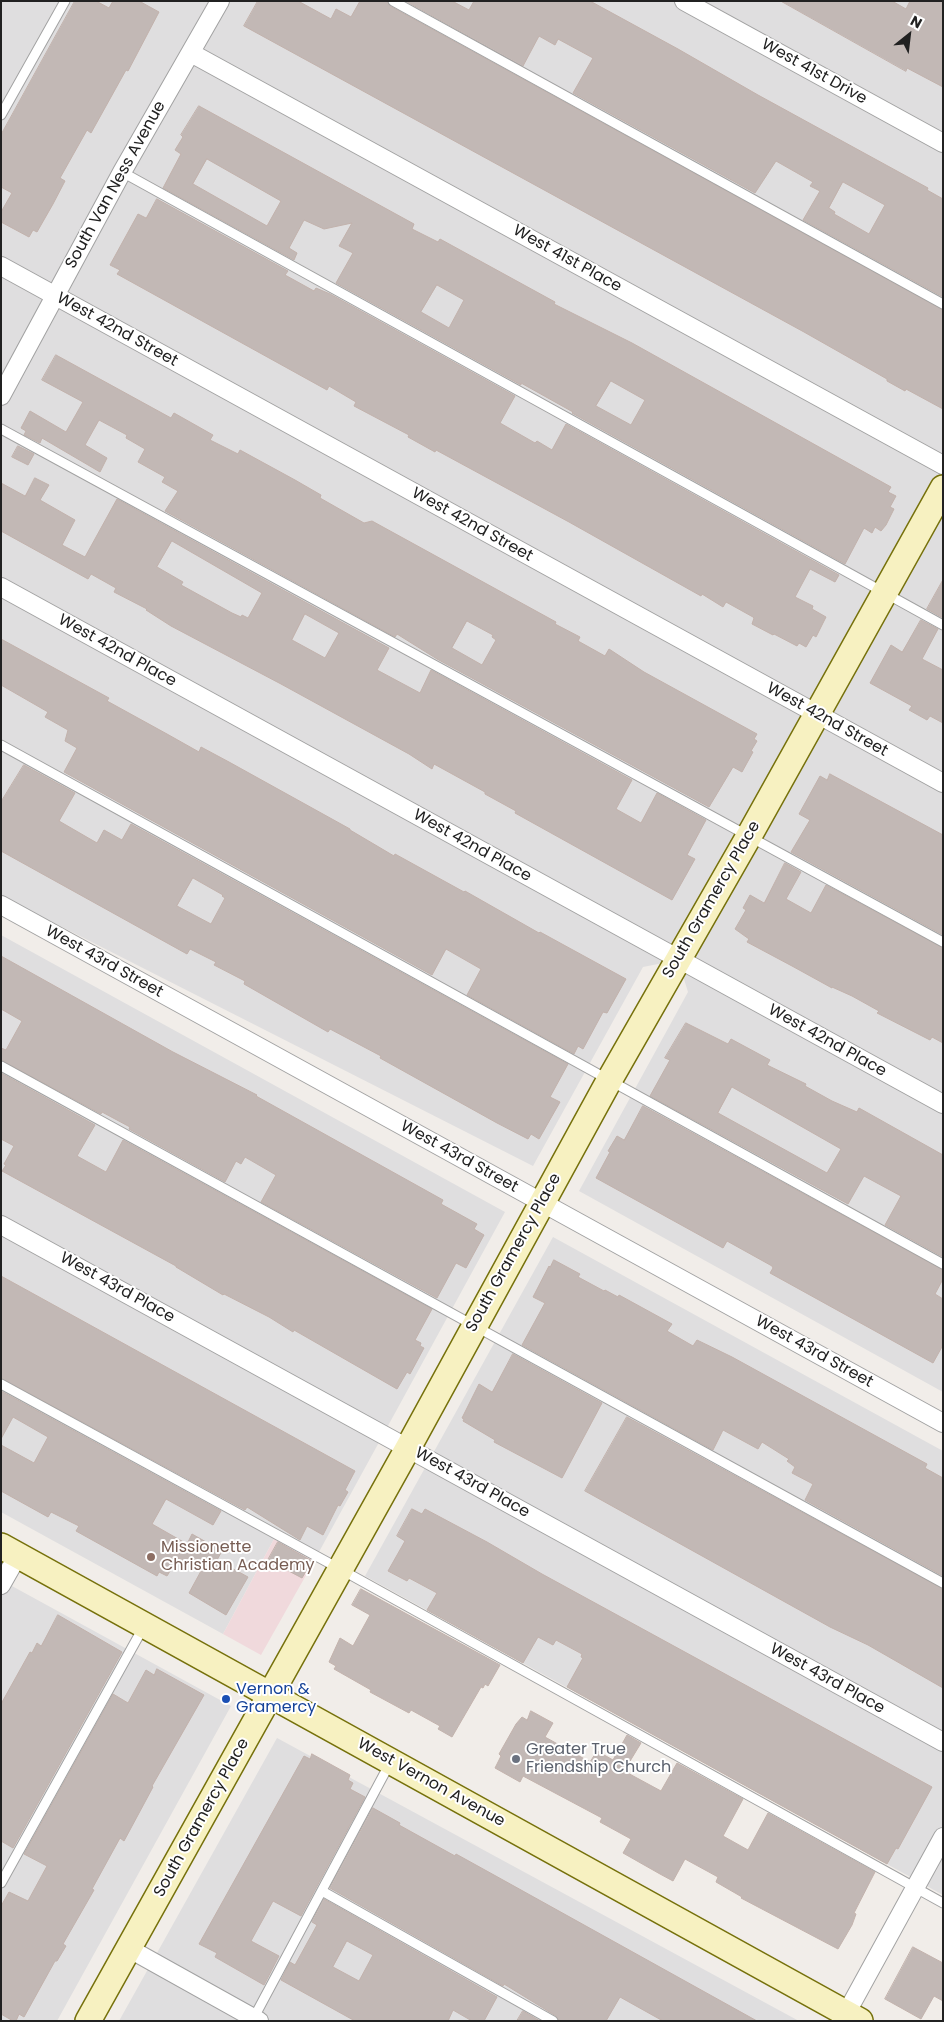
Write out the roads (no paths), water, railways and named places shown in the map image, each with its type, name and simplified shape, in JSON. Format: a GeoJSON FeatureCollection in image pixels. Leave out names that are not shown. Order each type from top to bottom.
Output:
{"type":"FeatureCollection","features":[{"type":"Feature","properties":{"kind":"street","name":"South Van Ness Avenue"},"geometry":{"type":"LineString","coordinates":[[1,396],[122,172],[220,1]]}},
{"type":"Feature","properties":{"kind":"street","name":"West 41st Drive"},"geometry":{"type":"LineString","coordinates":[[684,1],[943,143]]}},
{"type":"Feature","properties":{"kind":"street","name":"West 41st Place"},"geometry":{"type":"LineString","coordinates":[[190,53],[943,465]]}},
{"type":"Feature","properties":{"kind":"street","name":"West 42nd Street"},"geometry":{"type":"LineString","coordinates":[[1,266],[943,783]]}},
{"type":"Feature","properties":{"kind":"street","name":"South Gramercy Place"},"geometry":{"type":"LineString","coordinates":[[88,2021],[408,1448],[541,1203],[943,488]]}},
{"type":"Feature","properties":{"kind":"street","name":"West 42nd Place"},"geometry":{"type":"LineString","coordinates":[[1,587],[943,1104]]}},
{"type":"Feature","properties":{"kind":"street","name":"West 43rd Street"},"geometry":{"type":"LineString","coordinates":[[1,905],[943,1423]]}},
{"type":"Feature","properties":{"kind":"street","name":"West 43rd Place"},"geometry":{"type":"LineString","coordinates":[[1,1224],[943,1742]]}},
{"type":"Feature","properties":{"kind":"street"},"geometry":{"type":"LineString","coordinates":[[1,1585],[9,1551]]}},
{"type":"Feature","properties":{"kind":"street","name":"West Vernon Avenue"},"geometry":{"type":"LineString","coordinates":[[9,1551],[271,1694],[849,2018]]}},
{"type":"Feature","properties":{"kind":"street"},"geometry":{"type":"LineString","coordinates":[[849,2018],[943,1837]]}},
{"type":"Feature","properties":{"kind":"street"},"geometry":{"type":"LineString","coordinates":[[128,1948],[255,2020]]}},
{"type":"Feature","properties":{"kind":"lane"},"geometry":{"type":"LineString","coordinates":[[1,115],[65,1]]}},
{"type":"Feature","properties":{"kind":"lane"},"geometry":{"type":"LineString","coordinates":[[392,1],[943,304]]}},
{"type":"Feature","properties":{"kind":"lane"},"geometry":{"type":"LineString","coordinates":[[122,172],[943,625]]}},
{"type":"Feature","properties":{"kind":"lane"},"geometry":{"type":"LineString","coordinates":[[1,429],[943,942]]}},
{"type":"Feature","properties":{"kind":"lane"},"geometry":{"type":"LineString","coordinates":[[1,744],[943,1264]]}},
{"type":"Feature","properties":{"kind":"lane"},"geometry":{"type":"LineString","coordinates":[[1,1066],[943,1583]]}},
{"type":"Feature","properties":{"kind":"lane"},"geometry":{"type":"LineString","coordinates":[[1,1384],[340,1569],[943,1903]]}},
{"type":"Feature","properties":{"kind":"lane"},"geometry":{"type":"LineString","coordinates":[[1,1883],[145,1625]]}},
{"type":"Feature","properties":{"kind":"lane"},"geometry":{"type":"LineString","coordinates":[[255,2020],[391,1761]]}},
{"type":"Feature","properties":{"kind":"lane"},"geometry":{"type":"LineString","coordinates":[[322,1891],[553,2021]]}},
{"type":"Feature","properties":{"kind":"place","name":"Missionette Christian Academy"},"geometry":{"type":"Point","coordinates":[151,1557]}},
{"type":"Feature","properties":{"kind":"place","name":"Vernon & Gramercy"},"geometry":{"type":"Point","coordinates":[226,1699]}},
{"type":"Feature","properties":{"kind":"place","name":"Greater True Friendship Church"},"geometry":{"type":"Point","coordinates":[516,1759]}}]}
